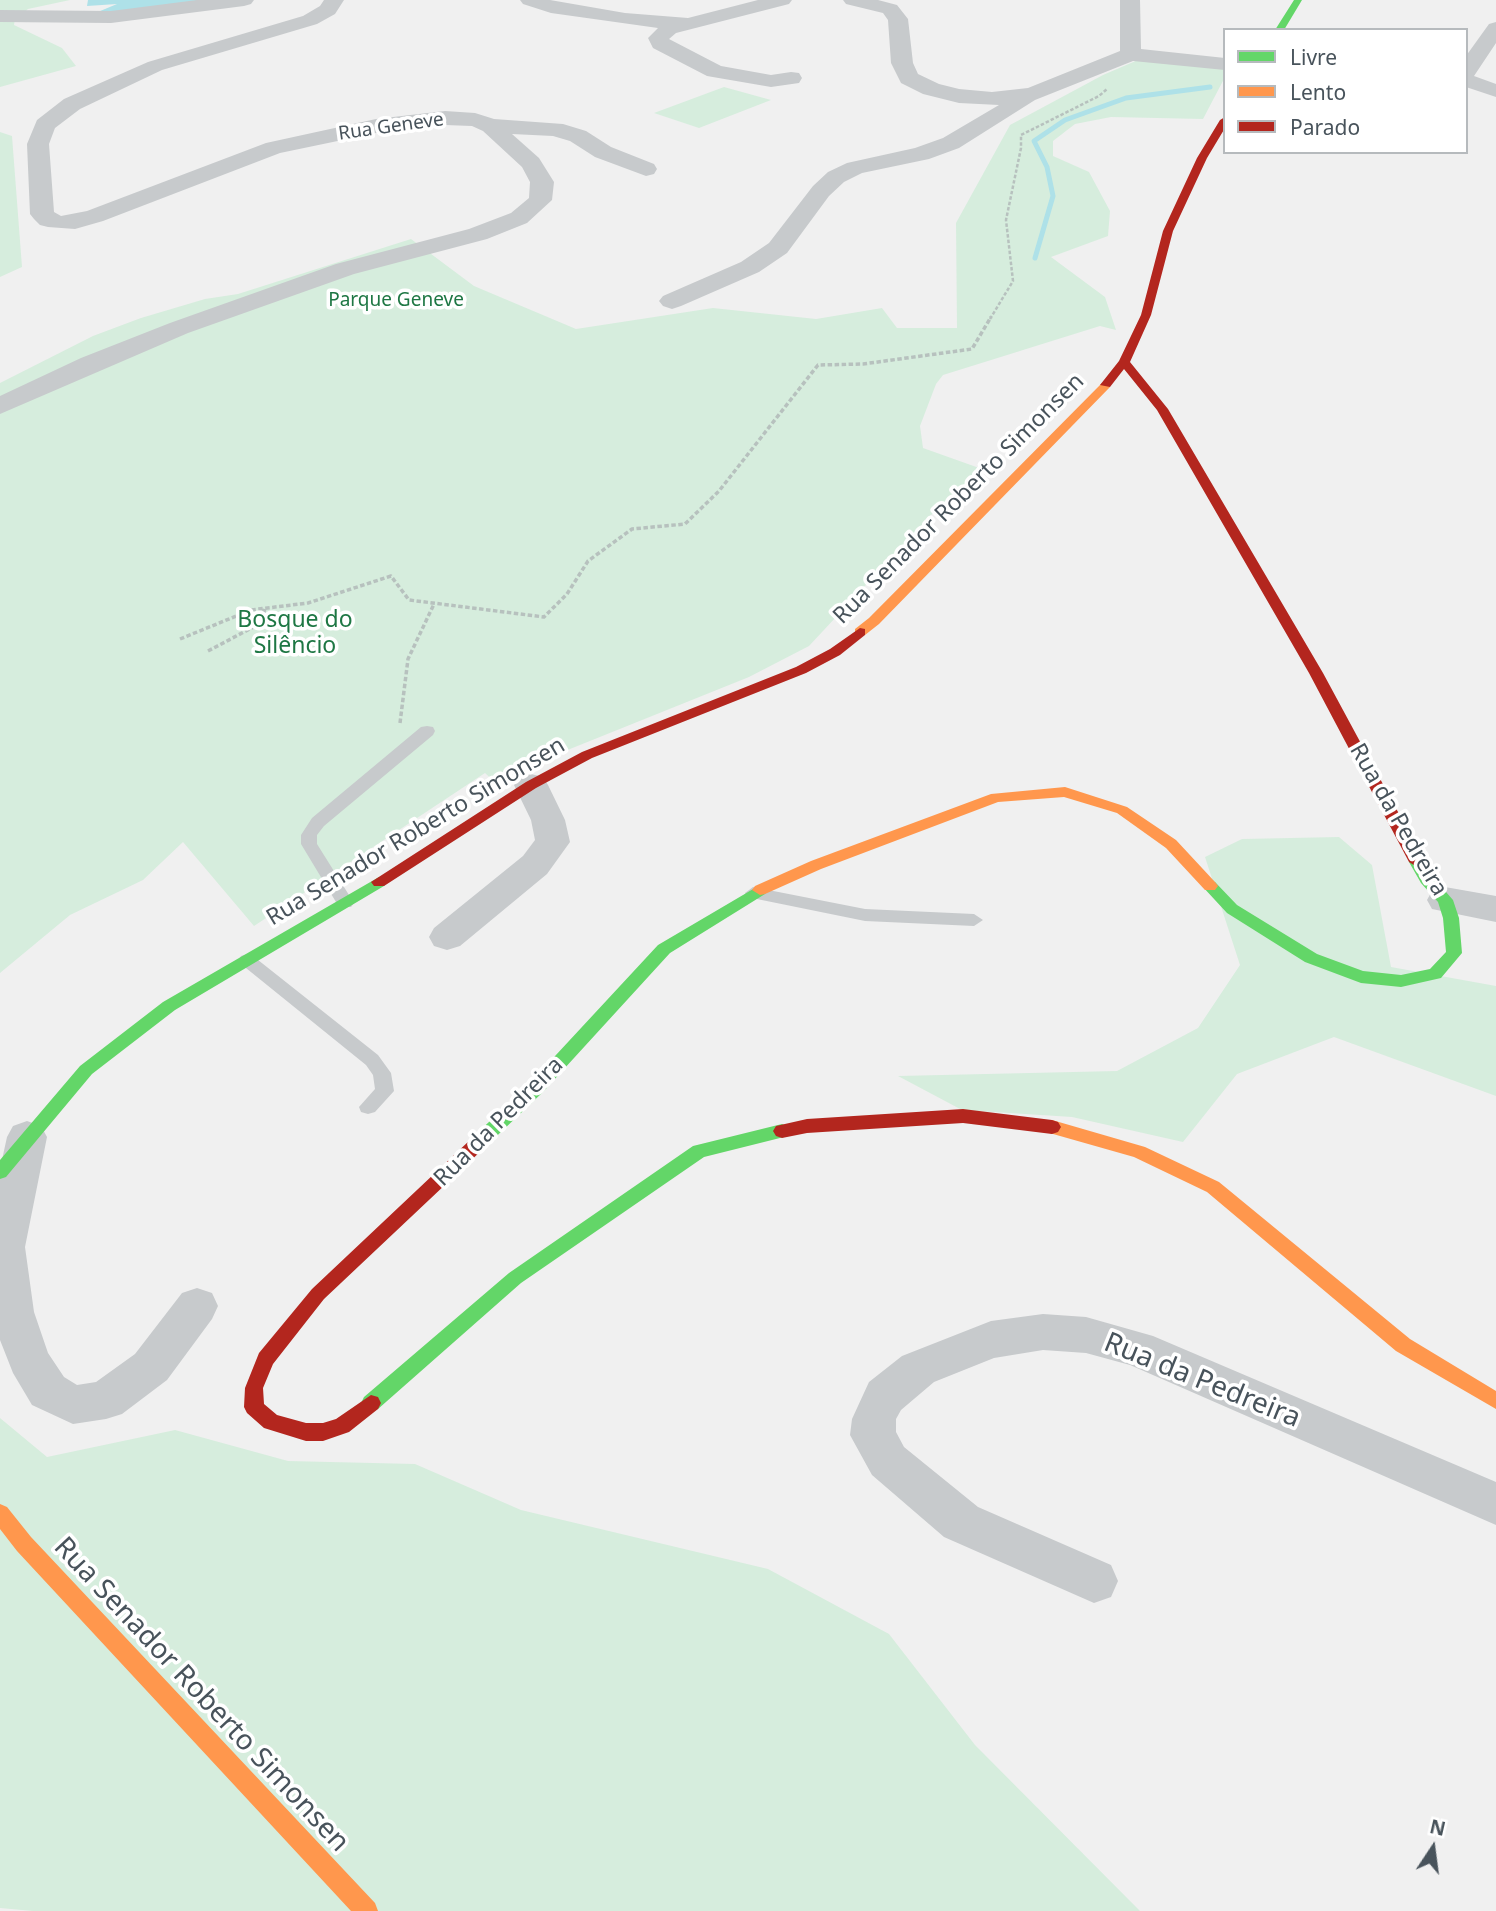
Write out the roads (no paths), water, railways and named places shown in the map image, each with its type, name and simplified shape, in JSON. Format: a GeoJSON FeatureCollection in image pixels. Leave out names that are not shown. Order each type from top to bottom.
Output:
{"type":"FeatureCollection","features":[{"type":"Feature","properties":{"kind":"street"},"geometry":{"type":"LineString","coordinates":[[0,16],[111,17],[244,0]]}},
{"type":"Feature","properties":{"kind":"street","name":"Rua Geneve"},"geometry":{"type":"LineString","coordinates":[[334,0],[328,10],[310,20],[155,66],[72,104],[45,125],[38,144],[42,214],[48,220],[61,223],[95,216],[274,148],[376,126],[445,118],[475,121],[491,126]]}},
{"type":"Feature","properties":{"kind":"street"},"geometry":{"type":"LineString","coordinates":[[530,0],[551,7],[625,19],[689,24]]}},
{"type":"Feature","properties":{"kind":"street"},"geometry":{"type":"LineString","coordinates":[[782,0],[689,24],[662,33],[658,38],[660,44],[715,71],[771,81],[791,78]]}},
{"type":"Feature","properties":{"kind":"street"},"geometry":{"type":"LineString","coordinates":[[853,0],[890,9],[898,19],[902,63],[909,78],[931,89],[959,96],[992,99],[1032,94]]}},
{"type":"Feature","properties":{"kind":"street"},"geometry":{"type":"LineString","coordinates":[[1130,0],[1131,54]]}},
{"type":"Feature","properties":{"kind":"street"},"geometry":{"type":"LineString","coordinates":[[1280,28],[1298,0]]}},
{"type":"Feature","properties":{"kind":"street"},"geometry":{"type":"LineString","coordinates":[[1468,69],[1496,28]]}},
{"type":"Feature","properties":{"kind":"street"},"geometry":{"type":"LineString","coordinates":[[672,300],[750,268],[778,248],[821,191],[836,177],[855,168],[921,154],[951,143],[1032,94],[1131,54],[1223,64]]}},
{"type":"Feature","properties":{"kind":"street"},"geometry":{"type":"LineString","coordinates":[[1468,81],[1496,91]]}},
{"type":"Feature","properties":{"kind":"street","name":"Rua Senador Roberto Simonsen"},"geometry":{"type":"LineString","coordinates":[[0,1172],[86,1070],[169,1006],[345,903],[531,785],[587,755],[802,670],[835,652],[874,621],[1030,460],[1098,395],[1124,362],[1146,315],[1168,231],[1202,158],[1223,123]]}},
{"type":"Feature","properties":{"kind":"street"},"geometry":{"type":"LineString","coordinates":[[491,126],[555,129],[578,136],[603,152],[646,169]]}},
{"type":"Feature","properties":{"kind":"street"},"geometry":{"type":"LineString","coordinates":[[0,406],[90,364],[179,328],[345,270],[478,234],[519,218],[540,200],[542,183],[531,163],[491,126]]}},
{"type":"Feature","properties":{"kind":"street","name":"Rua da Pedreira"},"geometry":{"type":"LineString","coordinates":[[1124,362],[1162,409],[1212,492],[1316,673],[1426,878],[1445,900],[1451,918],[1454,953],[1435,974],[1401,981],[1361,977],[1311,958],[1231,909],[1171,844],[1122,810],[1065,792],[996,797],[753,893],[664,949],[537,1088],[318,1294],[266,1359],[254,1388],[254,1407],[271,1422],[306,1432],[323,1432],[342,1426],[432,1352],[514,1278],[699,1151],[744,1138],[807,1126],[963,1116],[1063,1130],[1139,1152],[1213,1187],[1404,1345],[1496,1401]]}},
{"type":"Feature","properties":{"kind":"street"},"geometry":{"type":"LineString","coordinates":[[447,937],[535,865],[553,842],[548,820],[531,785]]}},
{"type":"Feature","properties":{"kind":"street"},"geometry":{"type":"LineString","coordinates":[[1445,900],[1496,909]]}},
{"type":"Feature","properties":{"kind":"street"},"geometry":{"type":"LineString","coordinates":[[27,1137],[4,1247],[13,1312],[28,1360],[48,1391],[73,1405],[106,1400],[150,1367],[197,1306]]}},
{"type":"Feature","properties":{"kind":"street","name":"Rua da Pedreira"},"geometry":{"type":"LineString","coordinates":[[1094,1581],[961,1522],[888,1461],[873,1435],[873,1419],[885,1396],[918,1369],[991,1340],[1043,1332],[1086,1335],[1138,1349],[1496,1504]]}},
{"type":"Feature","properties":{"kind":"street","name":"Rua Senador Roberto Simonsen"},"geometry":{"type":"LineString","coordinates":[[0,1513],[24,1544],[367,1911]]}},
{"type":"Feature","properties":{"kind":"lane"},"geometry":{"type":"LineString","coordinates":[[345,903],[309,844],[309,835],[318,822],[427,731]]}},
{"type":"Feature","properties":{"kind":"lane"},"geometry":{"type":"LineString","coordinates":[[753,893],[865,915],[974,920]]}},
{"type":"Feature","properties":{"kind":"lane"},"geometry":{"type":"LineString","coordinates":[[247,960],[372,1060],[382,1073],[385,1091],[368,1107]]}},
{"type":"Feature","properties":{"kind":"water"},"geometry":{"type":"Polygon","coordinates":[[[88,0],[217,0],[93,14],[117,4],[87,6],[88,0]]]}},
{"type":"Feature","properties":{"kind":"waterway"},"geometry":{"type":"LineString","coordinates":[[1035,258],[1053,196],[1047,167],[1034,141],[1065,120],[1126,98],[1210,87]]}},
{"type":"Feature","properties":{"kind":"park label","name":"Parque Geneve"},"geometry":{"type":"Point","coordinates":[396,301]}},
{"type":"Feature","properties":{"kind":"park label","name":"Bosque do Silêncio"},"geometry":{"type":"Point","coordinates":[295,633]}}]}
